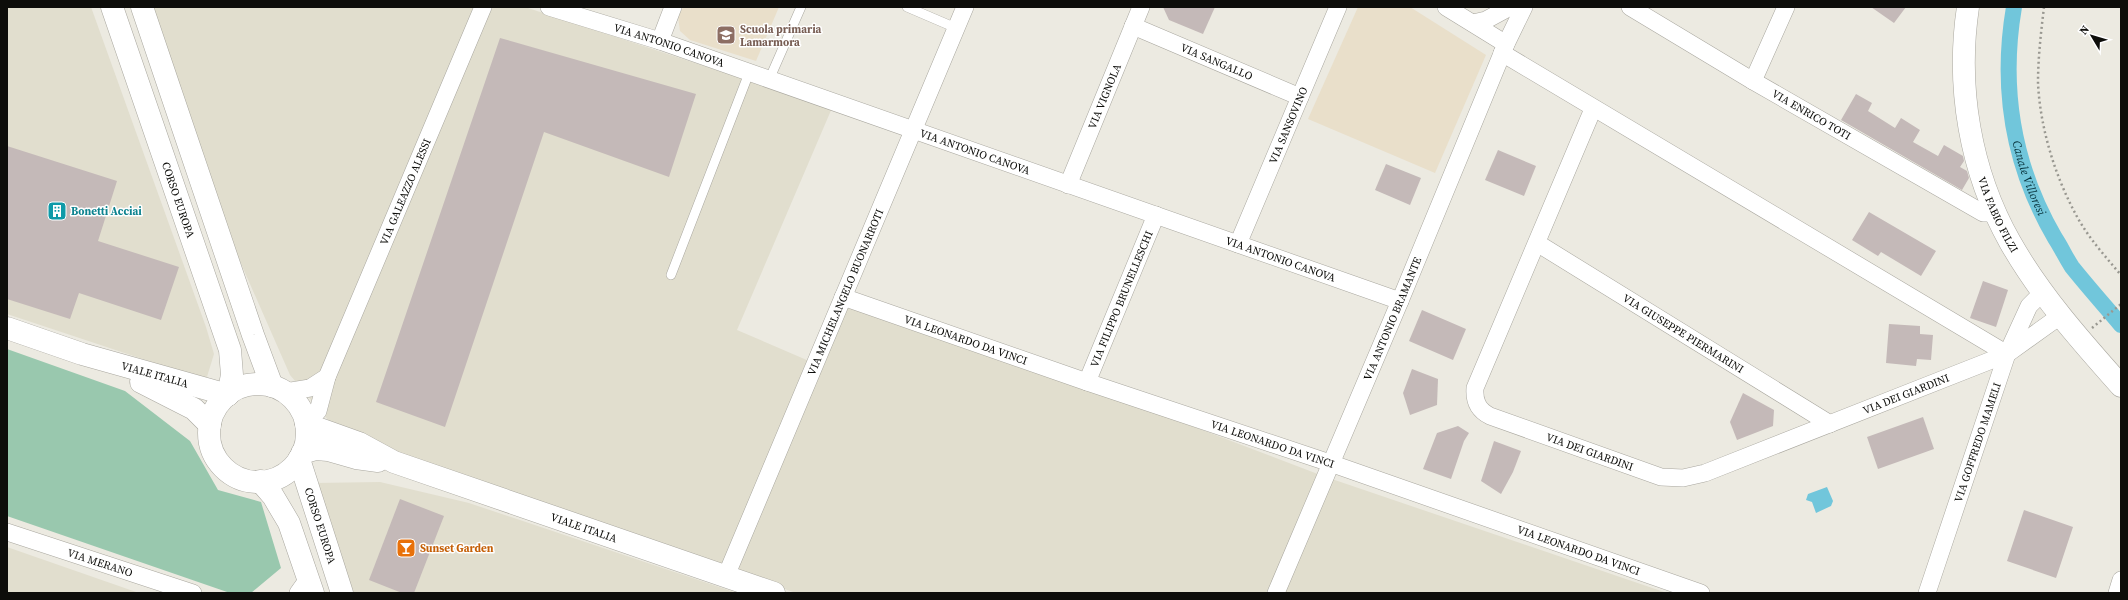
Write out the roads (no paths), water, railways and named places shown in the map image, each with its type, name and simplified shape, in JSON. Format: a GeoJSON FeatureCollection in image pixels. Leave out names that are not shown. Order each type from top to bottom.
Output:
{"type":"FeatureCollection","features":[{"type":"Feature","properties":{"kind":"street","name":"CORSO EUROPA"},"geometry":{"type":"LineString","coordinates":[[112,7],[230,350],[232,375],[228,395]]}},
{"type":"Feature","properties":{"kind":"street"},"geometry":{"type":"LineString","coordinates":[[142,7],[251,328],[279,389],[302,412],[306,424],[306,440],[300,456],[282,475],[260,482],[246,480],[232,474],[222,465],[214,453],[210,440],[210,425],[213,413],[220,402],[228,395],[244,386],[258,384],[279,389],[310,388],[327,377]]}},
{"type":"Feature","properties":{"kind":"street","name":"VIA GALEAZZO ALESSI"},"geometry":{"type":"LineString","coordinates":[[306,424],[318,411],[327,377],[483,7]]}},
{"type":"Feature","properties":{"kind":"street","name":"VIA ANTONIO CANOVA"},"geometry":{"type":"LineString","coordinates":[[549,7],[660,41],[1400,300]]}},
{"type":"Feature","properties":{"kind":"street"},"geometry":{"type":"LineString","coordinates":[[660,41],[673,7]]}},
{"type":"Feature","properties":{"kind":"street","name":"VIA MICHELANGELO BUONARROTI"},"geometry":{"type":"LineString","coordinates":[[726,576],[965,7]]}},
{"type":"Feature","properties":{"kind":"street","name":"VIA VIGNOLA"},"geometry":{"type":"LineString","coordinates":[[1068,185],[1141,7]]}},
{"type":"Feature","properties":{"kind":"street","name":"VIA SANSOVINO"},"geometry":{"type":"LineString","coordinates":[[1238,244],[1338,7]]}},
{"type":"Feature","properties":{"kind":"street"},"geometry":{"type":"LineString","coordinates":[[1446,7],[1473,23],[1504,49],[1593,108],[2006,354],[2060,316]]}},
{"type":"Feature","properties":{"kind":"street"},"geometry":{"type":"LineString","coordinates":[[1473,23],[1486,20],[1510,7]]}},
{"type":"Feature","properties":{"kind":"street","name":"VIA ANTONIO BRAMANTE"},"geometry":{"type":"LineString","coordinates":[[1276,593],[1504,49],[1524,7]]}},
{"type":"Feature","properties":{"kind":"street","name":"VIA ENRICO TOTI"},"geometry":{"type":"LineString","coordinates":[[1630,7],[1753,81],[1983,213],[1996,213]]}},
{"type":"Feature","properties":{"kind":"street"},"geometry":{"type":"LineString","coordinates":[[1753,81],[1786,7]]}},
{"type":"Feature","properties":{"kind":"street","name":"VIA FABIO FILZI"},"geometry":{"type":"LineString","coordinates":[[1968,7],[1964,70],[1966,110],[1972,145],[1996,213],[2010,241],[2060,316],[2121,386]]}},
{"type":"Feature","properties":{"kind":"street","name":"VIA SANGALLO"},"geometry":{"type":"LineString","coordinates":[[1134,26],[1300,97]]}},
{"type":"Feature","properties":{"kind":"street","name":"VIA DEI GIARDINI"},"geometry":{"type":"LineString","coordinates":[[1593,108],[1475,388],[1474,398],[1484,413],[1661,477],[1683,478],[1705,473],[2006,354]]}},
{"type":"Feature","properties":{"kind":"street","name":"VIA FILIPPO BRUNELLESCHI"},"geometry":{"type":"LineString","coordinates":[[1087,382],[1156,215]]}},
{"type":"Feature","properties":{"kind":"street","name":"VIA GIUSEPPE PIERMARINI"},"geometry":{"type":"LineString","coordinates":[[1537,243],[1830,424]]}},
{"type":"Feature","properties":{"kind":"street","name":"VIA GOFFREDO MAMELI"},"geometry":{"type":"LineString","coordinates":[[1927,593],[2006,354],[2029,306],[2043,292]]}},
{"type":"Feature","properties":{"kind":"street","name":"VIA LEONARDO DA VINCI"},"geometry":{"type":"LineString","coordinates":[[843,297],[1087,382],[1330,463],[1701,593]]}},
{"type":"Feature","properties":{"kind":"street","name":"VIALE ITALIA"},"geometry":{"type":"LineString","coordinates":[[7,328],[82,354],[228,395]]}},
{"type":"Feature","properties":{"kind":"street","name":"VIALE ITALIA"},"geometry":{"type":"LineString","coordinates":[[82,354],[176,398],[201,415],[210,425]]}},
{"type":"Feature","properties":{"kind":"street","name":"VIALE ITALIA"},"geometry":{"type":"LineString","coordinates":[[306,424],[359,444],[394,462],[774,593]]}},
{"type":"Feature","properties":{"kind":"street","name":"VIALE ITALIA"},"geometry":{"type":"LineString","coordinates":[[300,456],[316,449],[328,450],[356,458],[394,462]]}},
{"type":"Feature","properties":{"kind":"street","name":"CORSO EUROPA"},"geometry":{"type":"LineString","coordinates":[[300,456],[342,593]]}},
{"type":"Feature","properties":{"kind":"street"},"geometry":{"type":"LineString","coordinates":[[260,482],[273,496],[289,523],[306,588]]}},
{"type":"Feature","properties":{"kind":"street","name":"VIA MERANO"},"geometry":{"type":"LineString","coordinates":[[7,532],[193,593]]}},
{"type":"Feature","properties":{"kind":"street"},"geometry":{"type":"LineString","coordinates":[[2117,593],[2121,580]]}},
{"type":"Feature","properties":{"kind":"lane"},"geometry":{"type":"LineString","coordinates":[[770,80],[801,7]]}},
{"type":"Feature","properties":{"kind":"lane"},"geometry":{"type":"LineString","coordinates":[[907,7],[956,28]]}},
{"type":"Feature","properties":{"kind":"lane"},"geometry":{"type":"LineString","coordinates":[[671,275],[749,73]]}},
{"type":"Feature","properties":{"kind":"water"},"geometry":{"type":"Polygon","coordinates":[[[1827,487],[1833,501],[1831,506],[1816,513],[1812,502],[1806,500],[1808,494],[1827,487]]]}},
{"type":"Feature","properties":{"kind":"waterway","name":"Canale Villoresi"},"geometry":{"type":"LineString","coordinates":[[2014,7],[2010,38],[2010,97],[2020,155],[2029,183],[2041,211],[2072,267],[2121,325]]}},
{"type":"Feature","properties":{"kind":"place","name":"Scuola primaria Lamarmora"},"geometry":{"type":"Point","coordinates":[726,35]}},
{"type":"Feature","properties":{"kind":"place","name":"Bonetti Acciai"},"geometry":{"type":"Point","coordinates":[57,211]}},
{"type":"Feature","properties":{"kind":"place","name":"Sunset Garden"},"geometry":{"type":"Point","coordinates":[406,548]}}]}
